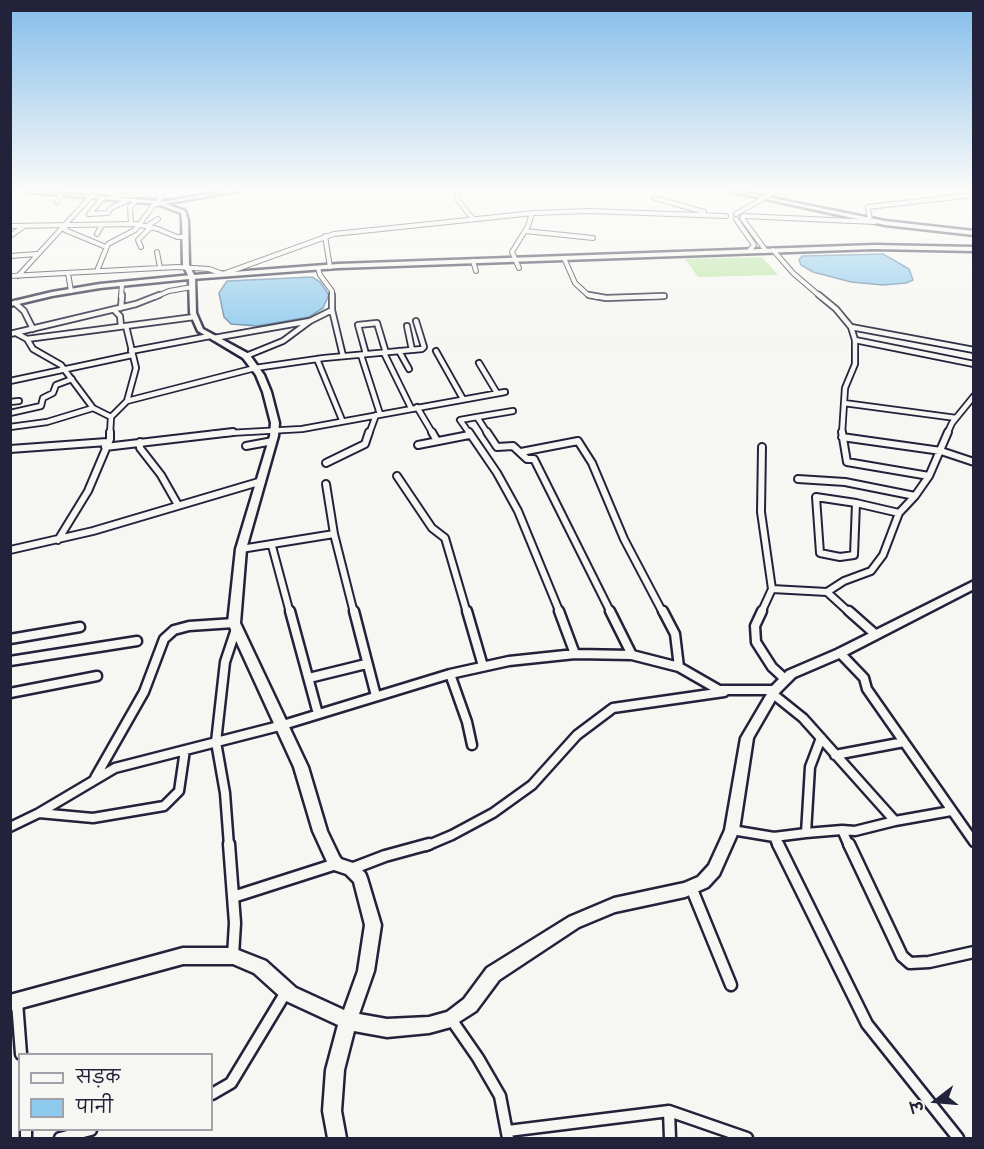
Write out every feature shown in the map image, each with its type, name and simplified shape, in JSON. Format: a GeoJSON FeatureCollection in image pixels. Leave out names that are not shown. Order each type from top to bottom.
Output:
{"type":"FeatureCollection","features":[{"type":"Feature","properties":{"kind":"main road"},"geometry":{"type":"LineString","coordinates":[[185,245],[186,265],[191,277],[194,317],[200,330],[246,356],[255,368],[267,392],[274,435],[241,549],[235,626],[301,767],[320,831],[336,864],[351,869],[360,878],[373,925],[366,971],[348,1021],[335,1070],[333,1111],[337,1138]]}},
{"type":"Feature","properties":{"kind":"main road"},"geometry":{"type":"LineString","coordinates":[[13,304],[70,291],[122,284],[330,267],[874,247],[974,249]]}},
{"type":"Feature","properties":{"kind":"main road"},"geometry":{"type":"LineString","coordinates":[[14,1003],[183,956],[233,956],[260,967],[291,994],[348,1021],[387,1028],[429,1025],[451,1019],[470,1005],[494,974],[574,922],[614,905],[691,887],[703,882],[714,870],[732,830],[747,738],[778,688],[791,674],[840,653],[974,584]]}},
{"type":"Feature","properties":{"kind":"street"},"geometry":{"type":"LineString","coordinates":[[18,276],[46,245]]}},
{"type":"Feature","properties":{"kind":"street"},"geometry":{"type":"LineString","coordinates":[[100,245],[106,247]]}},
{"type":"Feature","properties":{"kind":"street"},"geometry":{"type":"LineString","coordinates":[[97,272],[108,245]]}},
{"type":"Feature","properties":{"kind":"street"},"geometry":{"type":"LineString","coordinates":[[223,274],[302,245]]}},
{"type":"Feature","properties":{"kind":"street"},"geometry":{"type":"LineString","coordinates":[[327,245],[330,267]]}},
{"type":"Feature","properties":{"kind":"street"},"geometry":{"type":"LineString","coordinates":[[517,245],[512,252],[519,268]]}},
{"type":"Feature","properties":{"kind":"street"},"geometry":{"type":"LineString","coordinates":[[749,251],[754,245]]}},
{"type":"Feature","properties":{"kind":"street"},"geometry":{"type":"LineString","coordinates":[[764,245],[793,273],[836,309],[851,327],[855,340],[855,364],[845,388],[842,436],[846,462],[929,476]]}},
{"type":"Feature","properties":{"kind":"street"},"geometry":{"type":"LineString","coordinates":[[157,252],[160,268]]}},
{"type":"Feature","properties":{"kind":"street"},"geometry":{"type":"LineString","coordinates":[[10,256],[37,254]]}},
{"type":"Feature","properties":{"kind":"street"},"geometry":{"type":"LineString","coordinates":[[564,258],[575,283],[588,295],[606,298],[664,296]]}},
{"type":"Feature","properties":{"kind":"street"},"geometry":{"type":"LineString","coordinates":[[473,261],[476,271]]}},
{"type":"Feature","properties":{"kind":"street"},"geometry":{"type":"LineString","coordinates":[[10,276],[160,268],[191,277]]}},
{"type":"Feature","properties":{"kind":"street"},"geometry":{"type":"LineString","coordinates":[[318,268],[320,275],[332,291],[332,310],[343,356]]}},
{"type":"Feature","properties":{"kind":"street"},"geometry":{"type":"LineString","coordinates":[[68,273],[70,291]]}},
{"type":"Feature","properties":{"kind":"street"},"geometry":{"type":"LineString","coordinates":[[13,333],[144,302],[169,291],[191,277]]}},
{"type":"Feature","properties":{"kind":"street"},"geometry":{"type":"LineString","coordinates":[[120,308],[122,284]]}},
{"type":"Feature","properties":{"kind":"street"},"geometry":{"type":"LineString","coordinates":[[13,304],[24,311],[33,328]]}},
{"type":"Feature","properties":{"kind":"street"},"geometry":{"type":"LineString","coordinates":[[58,540],[87,491],[106,445],[111,417],[127,401],[135,380],[136,368],[132,353],[120,316],[114,310]]}},
{"type":"Feature","properties":{"kind":"street"},"geometry":{"type":"LineString","coordinates":[[10,381],[212,337],[310,321],[332,310]]}},
{"type":"Feature","properties":{"kind":"street"},"geometry":{"type":"LineString","coordinates":[[13,333],[27,339],[194,317]]}},
{"type":"Feature","properties":{"kind":"street"},"geometry":{"type":"LineString","coordinates":[[246,356],[283,341],[310,321]]}},
{"type":"Feature","properties":{"kind":"street"},"geometry":{"type":"LineString","coordinates":[[127,401],[255,368],[424,347],[416,321]]}},
{"type":"Feature","properties":{"kind":"street"},"geometry":{"type":"LineString","coordinates":[[326,463],[365,444],[378,414],[358,326],[377,323],[385,353],[414,408],[437,441]]}},
{"type":"Feature","properties":{"kind":"street"},"geometry":{"type":"LineString","coordinates":[[408,326],[412,350]]}},
{"type":"Feature","properties":{"kind":"street"},"geometry":{"type":"LineString","coordinates":[[851,327],[974,350]]}},
{"type":"Feature","properties":{"kind":"street"},"geometry":{"type":"LineString","coordinates":[[27,339],[33,349],[64,369],[93,408],[111,417]]}},
{"type":"Feature","properties":{"kind":"street"},"geometry":{"type":"LineString","coordinates":[[855,340],[974,363]]}},
{"type":"Feature","properties":{"kind":"street"},"geometry":{"type":"LineString","coordinates":[[399,351],[408,369]]}},
{"type":"Feature","properties":{"kind":"street"},"geometry":{"type":"LineString","coordinates":[[436,351],[463,399]]}},
{"type":"Feature","properties":{"kind":"street"},"geometry":{"type":"LineString","coordinates":[[316,359],[342,420]]}},
{"type":"Feature","properties":{"kind":"street"},"geometry":{"type":"LineString","coordinates":[[479,363],[497,393]]}},
{"type":"Feature","properties":{"kind":"street"},"geometry":{"type":"LineString","coordinates":[[10,412],[41,406],[43,398],[53,393],[56,385],[72,380]]}},
{"type":"Feature","properties":{"kind":"street"},"geometry":{"type":"LineString","coordinates":[[10,448],[274,435],[342,420],[505,392]]}},
{"type":"Feature","properties":{"kind":"street"},"geometry":{"type":"LineString","coordinates":[[772,589],[827,592],[844,581],[871,571],[884,555],[899,513],[929,476],[956,418],[974,396]]}},
{"type":"Feature","properties":{"kind":"street"},"geometry":{"type":"LineString","coordinates":[[10,402],[20,401]]}},
{"type":"Feature","properties":{"kind":"street"},"geometry":{"type":"LineString","coordinates":[[844,403],[956,418]]}},
{"type":"Feature","properties":{"kind":"street"},"geometry":{"type":"LineString","coordinates":[[10,426],[46,422],[93,408]]}},
{"type":"Feature","properties":{"kind":"street"},"geometry":{"type":"LineString","coordinates":[[513,411],[460,420],[496,473],[518,511],[550,586],[575,654]]}},
{"type":"Feature","properties":{"kind":"street"},"geometry":{"type":"LineString","coordinates":[[477,417],[497,447],[513,446],[527,459],[534,459],[632,655]]}},
{"type":"Feature","properties":{"kind":"street"},"geometry":{"type":"LineString","coordinates":[[246,446],[274,435]]}},
{"type":"Feature","properties":{"kind":"street"},"geometry":{"type":"LineString","coordinates":[[418,445],[469,435]]}},
{"type":"Feature","properties":{"kind":"street"},"geometry":{"type":"LineString","coordinates":[[842,436],[941,451],[974,462]]}},
{"type":"Feature","properties":{"kind":"street"},"geometry":{"type":"LineString","coordinates":[[521,452],[578,441],[592,463],[624,539],[675,634],[679,667]]}},
{"type":"Feature","properties":{"kind":"street"},"geometry":{"type":"LineString","coordinates":[[140,442],[140,448],[161,475],[178,505]]}},
{"type":"Feature","properties":{"kind":"street"},"geometry":{"type":"LineString","coordinates":[[762,447],[761,512],[772,589],[755,626],[756,642],[772,667],[778,688],[895,821]]}},
{"type":"Feature","properties":{"kind":"street"},"geometry":{"type":"LineString","coordinates":[[966,459],[974,456]]}},
{"type":"Feature","properties":{"kind":"street"},"geometry":{"type":"LineString","coordinates":[[397,476],[432,528],[445,538],[483,666]]}},
{"type":"Feature","properties":{"kind":"street"},"geometry":{"type":"LineString","coordinates":[[798,479],[844,482],[915,496]]}},
{"type":"Feature","properties":{"kind":"street"},"geometry":{"type":"LineString","coordinates":[[10,550],[58,540],[262,481]]}},
{"type":"Feature","properties":{"kind":"street"},"geometry":{"type":"LineString","coordinates":[[326,484],[334,534],[376,696]]}},
{"type":"Feature","properties":{"kind":"street"},"geometry":{"type":"LineString","coordinates":[[855,503],[854,555],[840,556],[820,553],[816,496],[855,503],[899,513]]}},
{"type":"Feature","properties":{"kind":"street"},"geometry":{"type":"LineString","coordinates":[[241,549],[272,546],[334,534]]}},
{"type":"Feature","properties":{"kind":"street"},"geometry":{"type":"LineString","coordinates":[[272,546],[318,714]]}},
{"type":"Feature","properties":{"kind":"street"},"geometry":{"type":"LineString","coordinates":[[827,592],[875,634]]}},
{"type":"Feature","properties":{"kind":"street"},"geometry":{"type":"LineString","coordinates":[[94,780],[144,692],[164,639],[174,630],[189,626],[235,626],[225,662],[216,742],[225,793],[235,923],[233,956]]}},
{"type":"Feature","properties":{"kind":"street"},"geometry":{"type":"LineString","coordinates":[[10,639],[80,627]]}},
{"type":"Feature","properties":{"kind":"street"},"geometry":{"type":"LineString","coordinates":[[10,661],[137,641]]}},
{"type":"Feature","properties":{"kind":"street"},"geometry":{"type":"LineString","coordinates":[[840,653],[864,678],[867,689],[974,842]]}},
{"type":"Feature","properties":{"kind":"street"},"geometry":{"type":"LineString","coordinates":[[10,827],[39,813],[115,768],[283,725],[483,666],[575,654],[632,655],[679,667],[725,690]]}},
{"type":"Feature","properties":{"kind":"street"},"geometry":{"type":"LineString","coordinates":[[309,678],[366,664]]}},
{"type":"Feature","properties":{"kind":"street"},"geometry":{"type":"LineString","coordinates":[[450,674],[467,722],[472,745]]}},
{"type":"Feature","properties":{"kind":"street"},"geometry":{"type":"LineString","coordinates":[[10,693],[97,676]]}},
{"type":"Feature","properties":{"kind":"street"},"geometry":{"type":"LineString","coordinates":[[351,869],[385,856],[425,846],[452,835],[493,813],[532,785],[577,735],[613,708],[725,690],[778,688]]}},
{"type":"Feature","properties":{"kind":"street"},"geometry":{"type":"LineString","coordinates":[[806,833],[810,767],[821,738]]}},
{"type":"Feature","properties":{"kind":"street"},"geometry":{"type":"LineString","coordinates":[[835,755],[904,742]]}},
{"type":"Feature","properties":{"kind":"street"},"geometry":{"type":"LineString","coordinates":[[39,813],[93,818],[164,806],[179,791],[185,750]]}},
{"type":"Feature","properties":{"kind":"street"},"geometry":{"type":"LineString","coordinates":[[732,830],[774,837],[842,830],[855,831],[951,811]]}},
{"type":"Feature","properties":{"kind":"street"},"geometry":{"type":"LineString","coordinates":[[842,830],[902,956],[910,963],[929,962],[974,952]]}},
{"type":"Feature","properties":{"kind":"street"},"geometry":{"type":"LineString","coordinates":[[774,837],[867,1024],[958,1138]]}},
{"type":"Feature","properties":{"kind":"street"},"geometry":{"type":"LineString","coordinates":[[233,897],[336,864]]}},
{"type":"Feature","properties":{"kind":"street"},"geometry":{"type":"LineString","coordinates":[[691,887],[731,985]]}},
{"type":"Feature","properties":{"kind":"street"},"geometry":{"type":"LineString","coordinates":[[213,1093],[231,1083],[288,990]]}},
{"type":"Feature","properties":{"kind":"street"},"geometry":{"type":"LineString","coordinates":[[14,1003],[21,1053]]}},
{"type":"Feature","properties":{"kind":"street"},"geometry":{"type":"LineString","coordinates":[[451,1019],[478,1058],[500,1096],[508,1135],[669,1111],[747,1138]]}},
{"type":"Feature","properties":{"kind":"street"},"geometry":{"type":"LineString","coordinates":[[669,1111],[670,1138]]}},
{"type":"Feature","properties":{"kind":"street"},"geometry":{"type":"LineString","coordinates":[[60,1138],[87,1131]]}},
{"type":"Feature","properties":{"kind":"green space"},"geometry":{"type":"Polygon","coordinates":[[[762,257],[778,275],[698,277],[685,259],[762,257]]]}},
{"type":"Feature","properties":{"kind":"water"},"geometry":{"type":"Polygon","coordinates":[[[883,254],[909,269],[913,280],[906,283],[883,285],[851,282],[813,272],[801,265],[799,260],[802,256],[883,254]]]}},
{"type":"Feature","properties":{"kind":"water"},"geometry":{"type":"Polygon","coordinates":[[[312,277],[320,282],[329,295],[323,308],[309,317],[257,326],[231,324],[224,317],[219,293],[227,281],[312,277]]]}}]}
